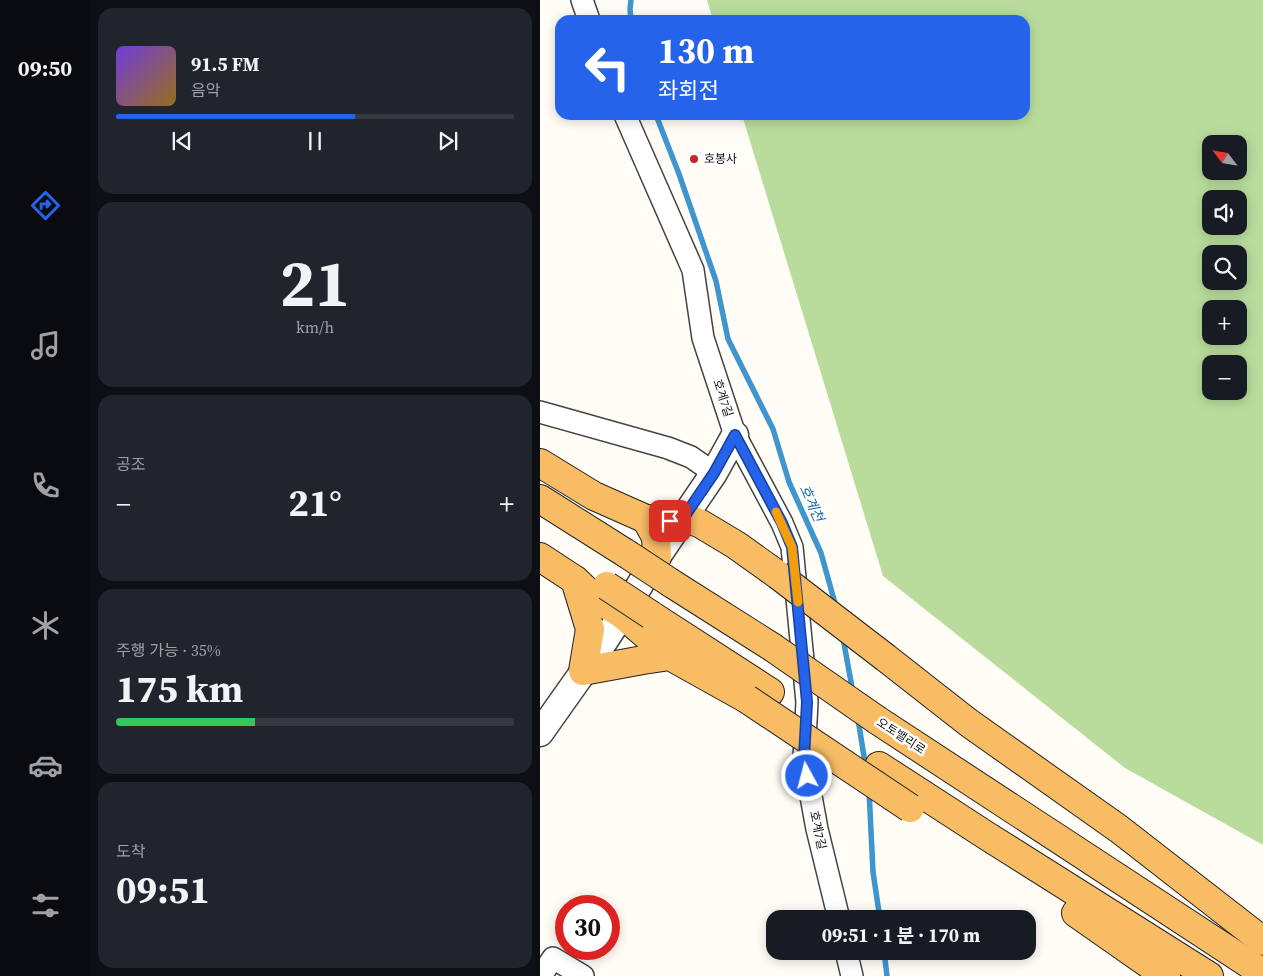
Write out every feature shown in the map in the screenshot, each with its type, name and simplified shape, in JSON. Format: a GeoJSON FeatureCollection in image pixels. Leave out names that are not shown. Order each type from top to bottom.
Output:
{"type":"FeatureCollection","features":[{"type":"Feature","properties":{"kind":"highway"},"geometry":{"type":"LineString","coordinates":[[540,463],[594,496],[646,519],[670,521],[684,517],[701,524],[736,545],[778,575],[968,723],[1119,829],[1261,939]]}},
{"type":"Feature","properties":{"kind":"highway","name":"오토밸리로"},"geometry":{"type":"LineString","coordinates":[[540,499],[772,647],[877,720],[1258,970]]}},
{"type":"Feature","properties":{"kind":"highway"},"geometry":{"type":"LineString","coordinates":[[646,519],[656,538],[657,557]]}},
{"type":"Feature","properties":{"kind":"highway"},"geometry":{"type":"LineString","coordinates":[[540,543],[651,615],[910,808],[1068,907],[1166,976]]}},
{"type":"Feature","properties":{"kind":"highway"},"geometry":{"type":"LineString","coordinates":[[540,557],[575,580],[592,596],[622,614],[670,656],[759,696],[879,766],[1209,976]]}},
{"type":"Feature","properties":{"kind":"highway"},"geometry":{"type":"LineString","coordinates":[[575,580],[590,629],[583,672],[670,656]]}},
{"type":"Feature","properties":{"kind":"street"},"geometry":{"type":"LineString","coordinates":[[582,0],[586,15]]}},
{"type":"Feature","properties":{"kind":"street","name":"호계7길"},"geometry":{"type":"LineString","coordinates":[[627,120],[693,270],[703,338],[735,435],[782,523],[792,547],[807,702],[804,758],[817,829],[837,910]]}},
{"type":"Feature","properties":{"kind":"street"},"geometry":{"type":"LineString","coordinates":[[540,412],[668,448],[691,457],[714,473]]}},
{"type":"Feature","properties":{"kind":"street"},"geometry":{"type":"LineString","coordinates":[[540,733],[622,614],[657,557],[714,473],[735,435]]}},
{"type":"Feature","properties":{"kind":"street"},"geometry":{"type":"LineString","coordinates":[[541,976],[553,958],[583,976]]}},
{"type":"Feature","properties":{"kind":"street"},"geometry":{"type":"LineString","coordinates":[[848,960],[852,976]]}},
{"type":"Feature","properties":{"kind":"green space"},"geometry":{"type":"Polygon","coordinates":[[[707,0],[1263,0],[1263,845],[1125,768],[883,576],[744,120],[1030,120],[1030,15],[712,15],[707,0]]]}},
{"type":"Feature","properties":{"kind":"waterway","name":"호계천"},"geometry":{"type":"LineString","coordinates":[[631,0],[631,15]]}},
{"type":"Feature","properties":{"kind":"waterway","name":"호계천"},"geometry":{"type":"LineString","coordinates":[[658,120],[716,281],[728,339],[773,429],[789,482],[821,553],[836,607]]}},
{"type":"Feature","properties":{"kind":"waterway","name":"호계천"},"geometry":{"type":"LineString","coordinates":[[843,638],[853,693]]}},
{"type":"Feature","properties":{"kind":"waterway","name":"호계천"},"geometry":{"type":"LineString","coordinates":[[858,719],[866,769]]}},
{"type":"Feature","properties":{"kind":"waterway","name":"호계천"},"geometry":{"type":"LineString","coordinates":[[869,790],[873,872],[879,910]]}},
{"type":"Feature","properties":{"kind":"waterway","name":"호계천"},"geometry":{"type":"LineString","coordinates":[[885,960],[887,976]]}},
{"type":"Feature","properties":{"kind":"slow traffic"},"geometry":{"type":"LineString","coordinates":[[776,512],[792,547],[798,602]]}},
{"type":"Feature","properties":{"kind":"place","name":"호봉사"},"geometry":{"type":"Point","coordinates":[694,159]}},
{"type":"Feature","properties":{"kind":"route"},"geometry":{"type":"LineString","coordinates":[[670,521],[684,517],[714,473],[735,435],[782,523],[792,547],[807,702],[804,758],[807,776]]}}]}
